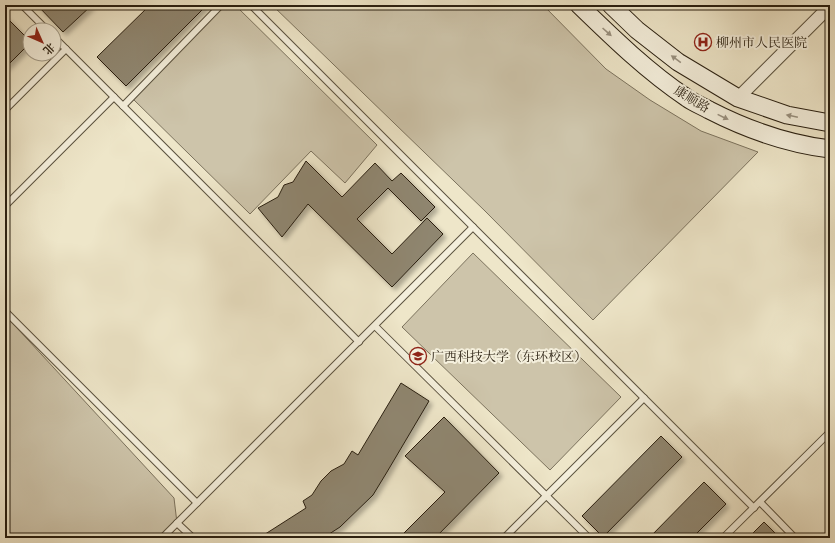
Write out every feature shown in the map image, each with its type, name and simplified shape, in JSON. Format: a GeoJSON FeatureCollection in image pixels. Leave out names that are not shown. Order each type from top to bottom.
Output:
{"type":"FeatureCollection","features":[{"type":"Feature","properties":{"kind":"main road","name":"康顺路"},"geometry":{"type":"LineString","coordinates":[[579,5],[635,58],[688,99],[726,119],[777,138],[830,149]]}},
{"type":"Feature","properties":{"kind":"main road","name":"康顺路"},"geometry":{"type":"LineString","coordinates":[[612,5],[637,30],[678,62],[738,98],[787,115],[830,123]]}},
{"type":"Feature","properties":{"kind":"street"},"geometry":{"type":"LineString","coordinates":[[738,98],[830,6]]}},
{"type":"Feature","properties":{"kind":"lane"},"geometry":{"type":"LineString","coordinates":[[22,5],[39,22]]}},
{"type":"Feature","properties":{"kind":"lane"},"geometry":{"type":"LineString","coordinates":[[123,106],[221,5]]}},
{"type":"Feature","properties":{"kind":"lane"},"geometry":{"type":"LineString","coordinates":[[251,5],[754,508]]}},
{"type":"Feature","properties":{"kind":"lane"},"geometry":{"type":"LineString","coordinates":[[62,45],[359,342]]}},
{"type":"Feature","properties":{"kind":"lane"},"geometry":{"type":"LineString","coordinates":[[5,110],[66,49]]}},
{"type":"Feature","properties":{"kind":"lane"},"geometry":{"type":"LineString","coordinates":[[5,206],[114,97]]}},
{"type":"Feature","properties":{"kind":"lane"},"geometry":{"type":"LineString","coordinates":[[162,538],[473,227]]}},
{"type":"Feature","properties":{"kind":"lane"},"geometry":{"type":"LineString","coordinates":[[5,311],[197,503]]}},
{"type":"Feature","properties":{"kind":"lane"},"geometry":{"type":"LineString","coordinates":[[375,326],[588,538]]}},
{"type":"Feature","properties":{"kind":"lane"},"geometry":{"type":"LineString","coordinates":[[504,538],[644,398]]}},
{"type":"Feature","properties":{"kind":"lane"},"geometry":{"type":"LineString","coordinates":[[723,538],[830,432]]}},
{"type":"Feature","properties":{"kind":"lane"},"geometry":{"type":"LineString","coordinates":[[760,502],[795,538]]}},
{"type":"Feature","properties":{"kind":"lane"},"geometry":{"type":"LineString","coordinates":[[177,523],[193,538]]}},
{"type":"Feature","properties":{"kind":"shaded area"},"geometry":{"type":"Polygon","coordinates":[[[224,5],[235,5],[377,145],[345,183],[311,151],[250,214],[132,98],[224,5]]]}},
{"type":"Feature","properties":{"kind":"shaded area"},"geometry":{"type":"Polygon","coordinates":[[[272,5],[543,5],[606,69],[650,100],[701,131],[758,152],[593,320],[485,211],[272,5]]]}},
{"type":"Feature","properties":{"kind":"shaded area"},"geometry":{"type":"Polygon","coordinates":[[[473,253],[621,397],[550,470],[402,327],[473,253]]]}},
{"type":"Feature","properties":{"kind":"shaded area"},"geometry":{"type":"Polygon","coordinates":[[[5,315],[174,498],[177,523],[162,538],[5,538],[5,315]]]}},
{"type":"Feature","properties":{"kind":"building"},"geometry":{"type":"Polygon","coordinates":[[[37,5],[92,5],[63,32],[62,22],[53,22],[37,5]]]}},
{"type":"Feature","properties":{"kind":"building"},"geometry":{"type":"Polygon","coordinates":[[[150,5],[207,5],[126,86],[97,57],[150,5]]]}},
{"type":"Feature","properties":{"kind":"building"},"geometry":{"type":"Polygon","coordinates":[[[5,16],[22,33],[22,51],[5,68],[5,16]]]}},
{"type":"Feature","properties":{"kind":"building"},"geometry":{"type":"Polygon","coordinates":[[[306,161],[342,197],[375,163],[392,181],[401,173],[435,207],[421,221],[388,188],[357,219],[392,254],[427,218],[443,234],[392,287],[308,204],[282,237],[258,208],[278,197],[284,185],[293,182],[306,161]]]}},
{"type":"Feature","properties":{"kind":"building"},"geometry":{"type":"Polygon","coordinates":[[[401,383],[429,401],[373,495],[340,527],[323,538],[259,538],[306,508],[303,501],[312,495],[321,481],[331,471],[344,464],[352,451],[358,455],[401,383]]]}},
{"type":"Feature","properties":{"kind":"building"},"geometry":{"type":"Polygon","coordinates":[[[444,417],[499,473],[435,538],[399,538],[445,492],[405,456],[444,417]]]}},
{"type":"Feature","properties":{"kind":"building"},"geometry":{"type":"Polygon","coordinates":[[[661,436],[682,457],[603,537],[582,516],[661,436]]]}},
{"type":"Feature","properties":{"kind":"building"},"geometry":{"type":"Polygon","coordinates":[[[704,482],[726,504],[692,538],[649,538],[704,482]]]}},
{"type":"Feature","properties":{"kind":"building"},"geometry":{"type":"Polygon","coordinates":[[[764,522],[780,538],[748,538],[764,522]]]}},
{"type":"Feature","properties":{"kind":"place","name":"柳州市人民医院"},"geometry":{"type":"Point","coordinates":[703,42]}},
{"type":"Feature","properties":{"kind":"place","name":"广西科技大学（东环校区）"},"geometry":{"type":"Point","coordinates":[418,356]}}]}
